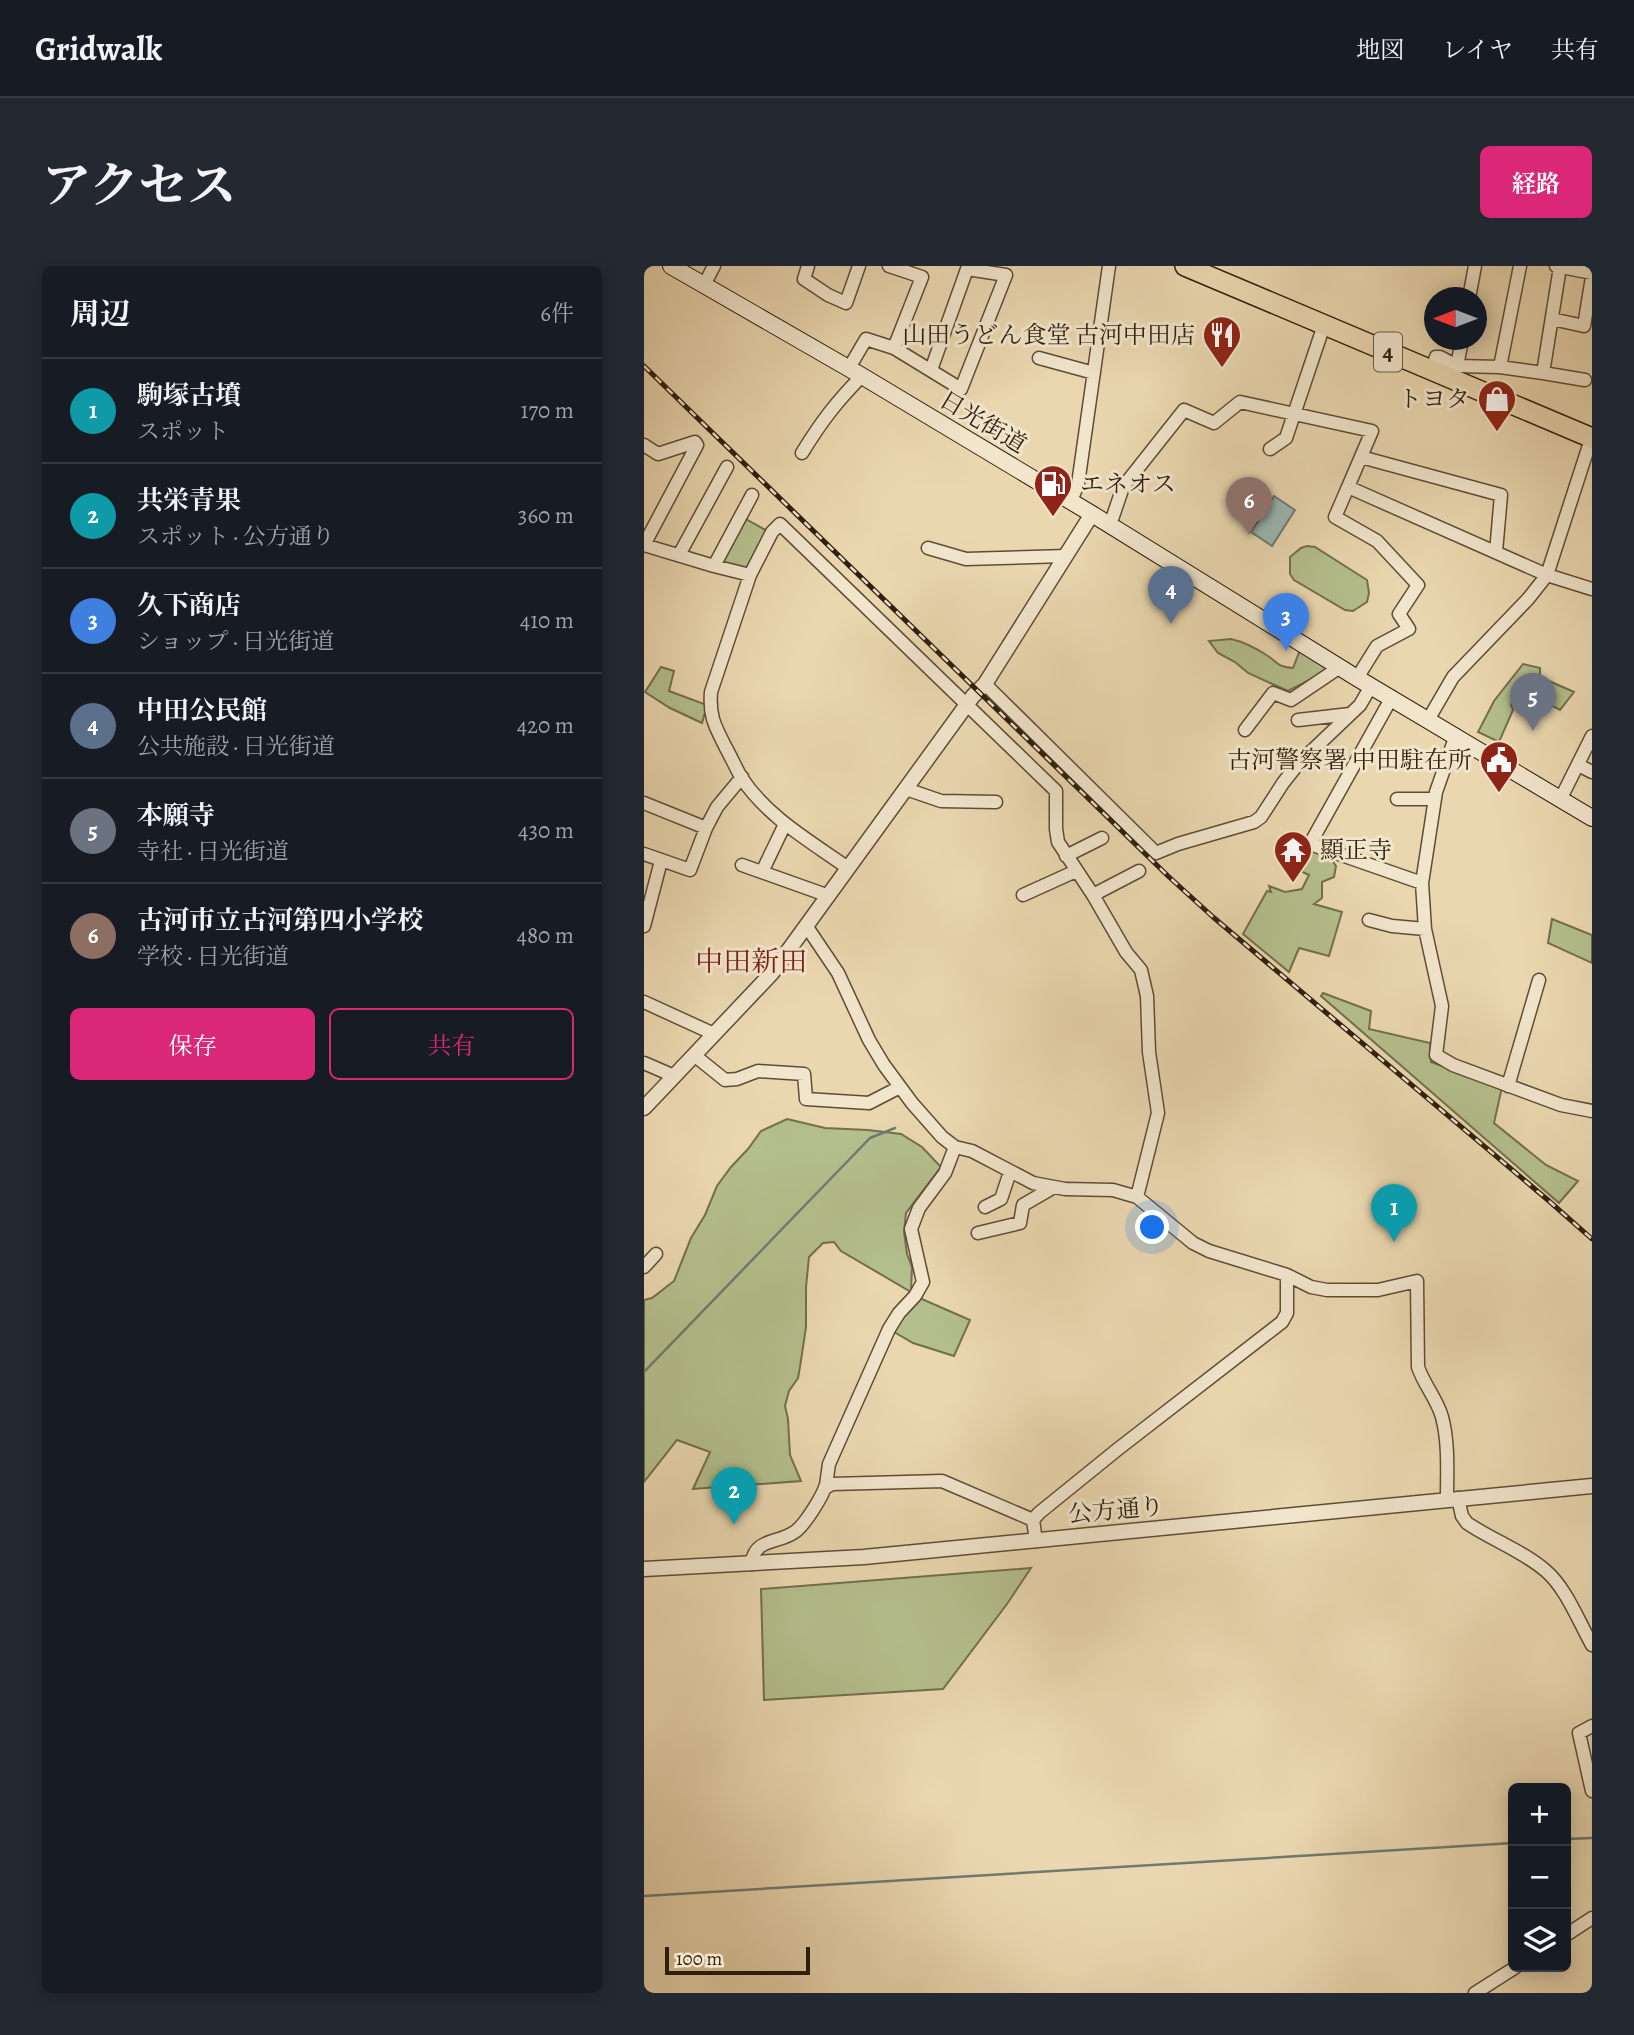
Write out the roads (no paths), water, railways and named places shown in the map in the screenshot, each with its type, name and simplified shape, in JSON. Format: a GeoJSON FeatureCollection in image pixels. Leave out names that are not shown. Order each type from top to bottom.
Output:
{"type":"FeatureCollection","features":[{"type":"Feature","properties":{"kind":"highway","name":"4"},"geometry":{"type":"LineString","coordinates":[[1185,266],[1592,437]]}},
{"type":"Feature","properties":{"kind":"main road","name":"日光街道"},"geometry":{"type":"LineString","coordinates":[[671,266],[856,372],[1093,514],[1364,682],[1592,818]]}},
{"type":"Feature","properties":{"kind":"street"},"geometry":{"type":"LineString","coordinates":[[704,285],[714,266]]}},
{"type":"Feature","properties":{"kind":"street"},"geometry":{"type":"LineString","coordinates":[[808,266],[804,279],[846,303],[859,266]]}},
{"type":"Feature","properties":{"kind":"street"},"geometry":{"type":"LineString","coordinates":[[889,266],[922,277],[894,348]]}},
{"type":"Feature","properties":{"kind":"street"},"geometry":{"type":"LineString","coordinates":[[1071,501],[1078,484],[1109,266]]}},
{"type":"Feature","properties":{"kind":"street"},"geometry":{"type":"LineString","coordinates":[[1471,287],[1475,266]]}},
{"type":"Feature","properties":{"kind":"street"},"geometry":{"type":"LineString","coordinates":[[1500,367],[1520,266]]}},
{"type":"Feature","properties":{"kind":"street"},"geometry":{"type":"LineString","coordinates":[[1544,373],[1558,267],[1592,275],[1584,326],[1552,319]]}},
{"type":"Feature","properties":{"kind":"street"},"geometry":{"type":"LineString","coordinates":[[802,453],[856,372],[866,339],[894,348],[961,389],[1006,275],[967,268],[930,370]]}},
{"type":"Feature","properties":{"kind":"street"},"geometry":{"type":"LineString","coordinates":[[1270,450],[1286,438],[1324,325]]}},
{"type":"Feature","properties":{"kind":"street"},"geometry":{"type":"LineString","coordinates":[[1457,366],[1460,350]]}},
{"type":"Feature","properties":{"kind":"street"},"geometry":{"type":"LineString","coordinates":[[1432,371],[1436,357],[1440,357],[1457,366],[1500,367],[1585,380]]}},
{"type":"Feature","properties":{"kind":"street"},"geometry":{"type":"LineString","coordinates":[[1039,358],[1094,373]]}},
{"type":"Feature","properties":{"kind":"street"},"geometry":{"type":"LineString","coordinates":[[985,684],[1156,853],[1254,822],[1261,817],[1298,764],[1360,705],[1364,682],[1377,646],[1409,629],[1399,614],[1418,585],[1377,541],[1335,517],[1372,431],[1240,402],[1214,423],[1184,410],[1123,487],[1110,525]]}},
{"type":"Feature","properties":{"kind":"street"},"geometry":{"type":"LineString","coordinates":[[1428,720],[1454,677],[1528,599],[1547,575],[1592,437]]}},
{"type":"Feature","properties":{"kind":"street"},"geometry":{"type":"LineString","coordinates":[[644,445],[658,454],[695,442],[697,445],[644,545],[750,575]]}},
{"type":"Feature","properties":{"kind":"street"},"geometry":{"type":"LineString","coordinates":[[1361,457],[1502,495],[1496,552]]}},
{"type":"Feature","properties":{"kind":"street"},"geometry":{"type":"LineString","coordinates":[[680,555],[727,467]]}},
{"type":"Feature","properties":{"kind":"street"},"geometry":{"type":"LineString","coordinates":[[1349,487],[1547,575],[1592,589]]}},
{"type":"Feature","properties":{"kind":"street"},"geometry":{"type":"LineString","coordinates":[[714,566],[752,495]]}},
{"type":"Feature","properties":{"kind":"street"},"geometry":{"type":"LineString","coordinates":[[644,1108],[772,972],[807,927],[967,704],[985,684],[1093,514]]}},
{"type":"Feature","properties":{"kind":"street"},"geometry":{"type":"LineString","coordinates":[[848,868],[768,810],[741,777],[712,721],[711,692],[750,575],[772,531],[780,524],[1056,791],[1058,842],[1126,952],[1141,970],[1147,996],[1149,1052],[1158,1113],[1137,1197]]}},
{"type":"Feature","properties":{"kind":"street"},"geometry":{"type":"LineString","coordinates":[[928,548],[966,559],[1066,556]]}},
{"type":"Feature","properties":{"kind":"street"},"geometry":{"type":"LineString","coordinates":[[1245,730],[1273,693],[1291,700],[1340,667]]}},
{"type":"Feature","properties":{"kind":"street"},"geometry":{"type":"LineString","coordinates":[[1392,697],[1310,844],[1422,883]]}},
{"type":"Feature","properties":{"kind":"street"},"geometry":{"type":"LineString","coordinates":[[1298,720],[1350,713]]}},
{"type":"Feature","properties":{"kind":"street"},"geometry":{"type":"LineString","coordinates":[[1456,735],[1434,799],[1422,883],[1425,929],[1442,1006],[1436,1055],[1453,1065],[1508,1086],[1561,1105],[1592,1111]]}},
{"type":"Feature","properties":{"kind":"street"},"geometry":{"type":"LineString","coordinates":[[1561,799],[1592,736]]}},
{"type":"Feature","properties":{"kind":"street"},"geometry":{"type":"LineString","coordinates":[[1578,765],[1592,772]]}},
{"type":"Feature","properties":{"kind":"street"},"geometry":{"type":"LineString","coordinates":[[644,855],[690,870],[717,807],[741,777]]}},
{"type":"Feature","properties":{"kind":"street"},"geometry":{"type":"LineString","coordinates":[[906,789],[941,801],[996,802]]}},
{"type":"Feature","properties":{"kind":"street"},"geometry":{"type":"LineString","coordinates":[[1397,799],[1434,799]]}},
{"type":"Feature","properties":{"kind":"street"},"geometry":{"type":"LineString","coordinates":[[644,803],[706,828]]}},
{"type":"Feature","properties":{"kind":"street"},"geometry":{"type":"LineString","coordinates":[[762,872],[785,824]]}},
{"type":"Feature","properties":{"kind":"street"},"geometry":{"type":"LineString","coordinates":[[1066,856],[1102,838]]}},
{"type":"Feature","properties":{"kind":"street"},"geometry":{"type":"LineString","coordinates":[[644,926],[661,861]]}},
{"type":"Feature","properties":{"kind":"street"},"geometry":{"type":"LineString","coordinates":[[742,865],[829,896]]}},
{"type":"Feature","properties":{"kind":"street"},"geometry":{"type":"LineString","coordinates":[[1023,895],[1076,871]]}},
{"type":"Feature","properties":{"kind":"street"},"geometry":{"type":"LineString","coordinates":[[1093,895],[1139,871]]}},
{"type":"Feature","properties":{"kind":"street"},"geometry":{"type":"LineString","coordinates":[[1368,920],[1392,926],[1425,929]]}},
{"type":"Feature","properties":{"kind":"street"},"geometry":{"type":"LineString","coordinates":[[807,927],[838,973],[869,1040],[900,1087],[942,1137],[955,1147],[972,1151],[1033,1183],[1054,1187],[1113,1190],[1137,1197],[1193,1243],[1209,1251],[1287,1275],[1311,1287],[1327,1290],[1378,1290],[1417,1281],[1418,1367],[1442,1419],[1452,1499],[1467,1523],[1535,1563],[1558,1583],[1592,1645]]}},
{"type":"Feature","properties":{"kind":"street"},"geometry":{"type":"LineString","coordinates":[[1508,1086],[1539,980]]}},
{"type":"Feature","properties":{"kind":"street"},"geometry":{"type":"LineString","coordinates":[[644,1002],[714,1034]]}},
{"type":"Feature","properties":{"kind":"street"},"geometry":{"type":"LineString","coordinates":[[694,1055],[725,1080],[737,1079],[758,1071],[804,1074],[806,1099],[869,1103],[900,1087]]}},
{"type":"Feature","properties":{"kind":"street"},"geometry":{"type":"LineString","coordinates":[[644,1063],[674,1076]]}},
{"type":"Feature","properties":{"kind":"street"},"geometry":{"type":"LineString","coordinates":[[751,1564],[753,1553],[758,1548],[798,1529],[825,1488],[829,1464],[889,1329],[915,1296],[922,1282],[911,1229],[919,1208],[945,1173],[955,1147]]}},
{"type":"Feature","properties":{"kind":"street"},"geometry":{"type":"LineString","coordinates":[[985,1207],[1001,1199],[1010,1172]]}},
{"type":"Feature","properties":{"kind":"street"},"geometry":{"type":"LineString","coordinates":[[978,1233],[1020,1223],[1023,1205],[1054,1187]]}},
{"type":"Feature","properties":{"kind":"street"},"geometry":{"type":"LineString","coordinates":[[644,1267],[656,1254]]}},
{"type":"Feature","properties":{"kind":"street"},"geometry":{"type":"LineString","coordinates":[[1036,1541],[1033,1520],[1039,1513],[1282,1322],[1287,1313],[1287,1275]]}},
{"type":"Feature","properties":{"kind":"street"},"geometry":{"type":"LineString","coordinates":[[825,1488],[832,1484],[942,1481],[1033,1520]]}},
{"type":"Feature","properties":{"kind":"street","name":"公方通り"},"geometry":{"type":"LineString","coordinates":[[644,1569],[864,1557],[1592,1486]]}},
{"type":"Feature","properties":{"kind":"street"},"geometry":{"type":"LineString","coordinates":[[1592,1726],[1579,1733],[1592,1791]]}},
{"type":"Feature","properties":{"kind":"street"},"geometry":{"type":"LineString","coordinates":[[1571,1932],[1592,1918]]}},
{"type":"Feature","properties":{"kind":"street"},"geometry":{"type":"LineString","coordinates":[[1475,1993],[1508,1972]]}},
{"type":"Feature","properties":{"kind":"water"},"geometry":{"type":"Polygon","coordinates":[[[1274,496],[1295,510],[1272,546],[1251,532],[1274,496]]]}},
{"type":"Feature","properties":{"kind":"waterway"},"geometry":{"type":"LineString","coordinates":[[644,1372],[870,1138],[895,1128]]}},
{"type":"Feature","properties":{"kind":"waterway"},"geometry":{"type":"LineString","coordinates":[[1571,1839],[1592,1838]]}},
{"type":"Feature","properties":{"kind":"waterway"},"geometry":{"type":"LineString","coordinates":[[644,1896],[1508,1843]]}},
{"type":"Feature","properties":{"kind":"railway"},"geometry":{"type":"LineString","coordinates":[[644,366],[1168,876],[1592,1239]]}},
{"type":"Feature","properties":{"kind":"place","name":"山田うどん食堂 古河中田店"},"geometry":{"type":"Point","coordinates":[1222,369]}},
{"type":"Feature","properties":{"kind":"place","name":"トヨタ"},"geometry":{"type":"Point","coordinates":[1497,433]}},
{"type":"Feature","properties":{"kind":"place","name":"エネオス"},"geometry":{"type":"Point","coordinates":[1053,518]}},
{"type":"Feature","properties":{"kind":"place","name":"古河市立古河第四小学校"},"geometry":{"type":"Point","coordinates":[1249,535]}},
{"type":"Feature","properties":{"kind":"place","name":"中田公民館"},"geometry":{"type":"Point","coordinates":[1171,624]}},
{"type":"Feature","properties":{"kind":"place","name":"久下商店"},"geometry":{"type":"Point","coordinates":[1286,651]}},
{"type":"Feature","properties":{"kind":"place","name":"本願寺"},"geometry":{"type":"Point","coordinates":[1533,731]}},
{"type":"Feature","properties":{"kind":"place","name":"古河警察署 中田駐在所"},"geometry":{"type":"Point","coordinates":[1499,794]}},
{"type":"Feature","properties":{"kind":"place","name":"顯正寺"},"geometry":{"type":"Point","coordinates":[1293,884]}},
{"type":"Feature","properties":{"kind":"place","name":"駒塚古墳"},"geometry":{"type":"Point","coordinates":[1394,1242]}},
{"type":"Feature","properties":{"kind":"place","name":"共栄青果"},"geometry":{"type":"Point","coordinates":[734,1525]}},
{"type":"Feature","properties":{"kind":"district","name":"中田新田"},"geometry":{"type":"Point","coordinates":[751,961]}}]}
